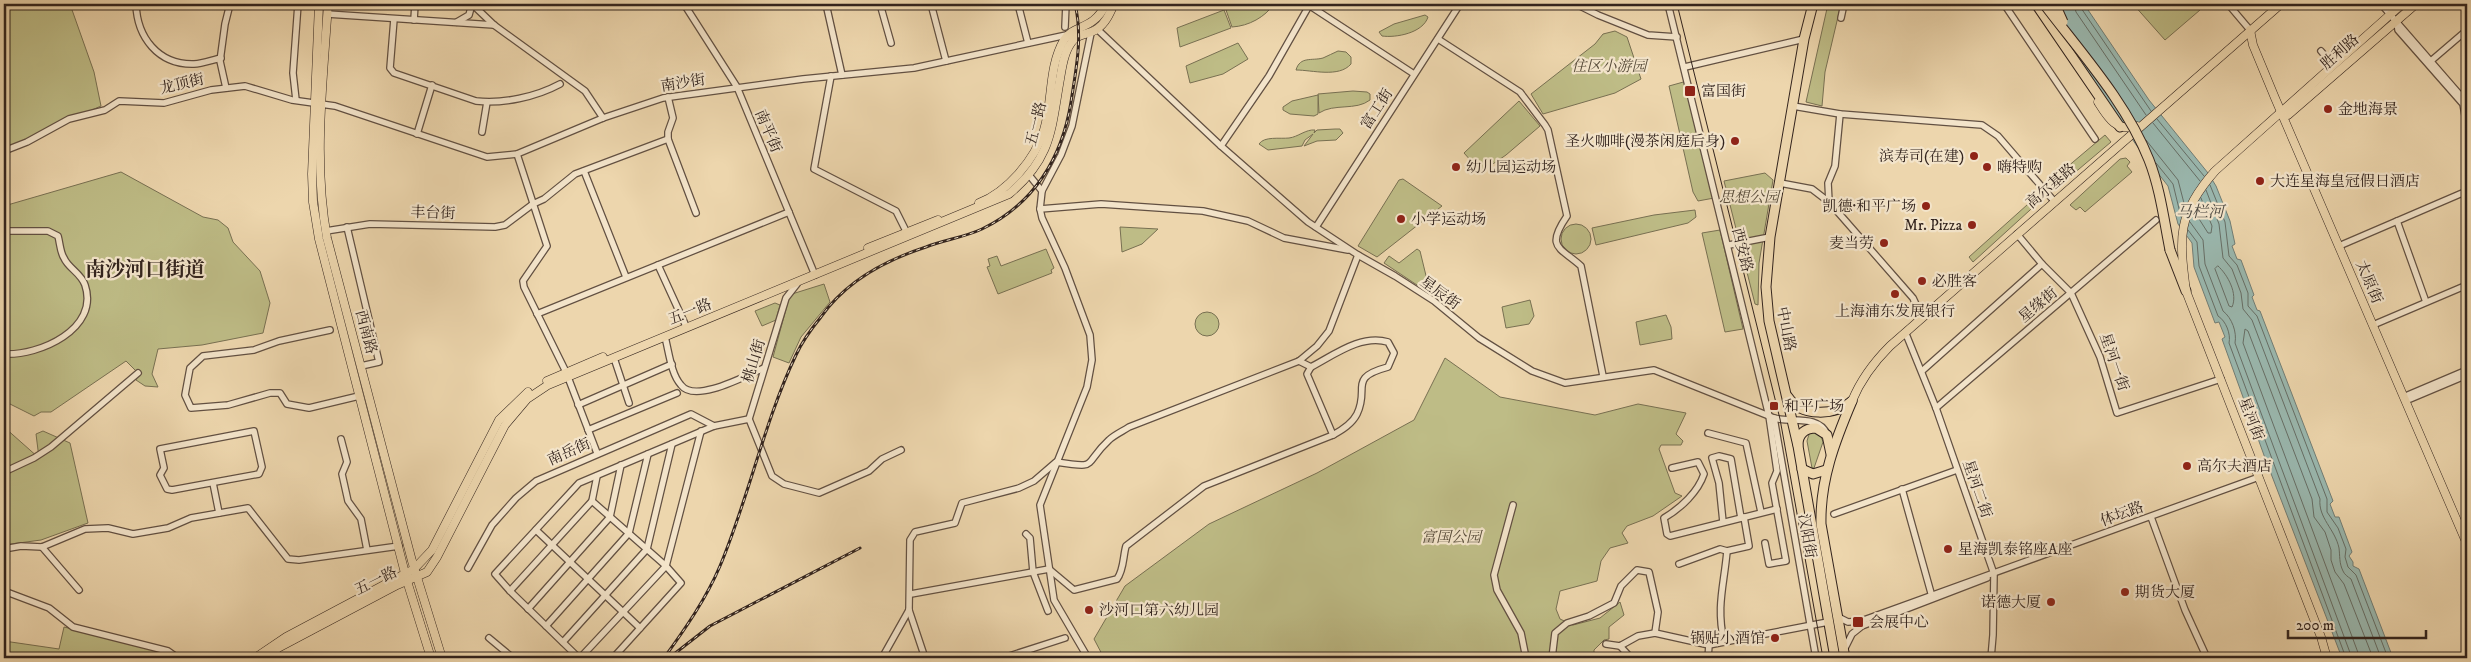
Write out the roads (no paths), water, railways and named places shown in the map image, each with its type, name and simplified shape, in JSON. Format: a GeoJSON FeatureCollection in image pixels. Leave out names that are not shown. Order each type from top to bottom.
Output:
{"type":"FeatureCollection","features":[{"type":"Feature","properties":{"kind":"highway","name":"中山路"},"geometry":{"type":"LineString","coordinates":[[1813,4],[1804,39],[1770,237],[1766,270],[1767,305],[1786,392],[1790,423],[1798,446],[1835,658]]}},
{"type":"Feature","properties":{"kind":"highway"},"geometry":{"type":"LineString","coordinates":[[2036,4],[2120,127]]}},
{"type":"Feature","properties":{"kind":"highway"},"geometry":{"type":"LineString","coordinates":[[2044,4],[2124,112],[2149,159]]}},
{"type":"Feature","properties":{"kind":"highway"},"geometry":{"type":"LineString","coordinates":[[2055,4],[2060,17],[2130,117],[2143,140],[2154,175],[2170,250],[2186,291]]}},
{"type":"Feature","properties":{"kind":"highway"},"geometry":{"type":"LineString","coordinates":[[1786,392],[1794,404],[1807,411],[1839,409],[1852,401]]}},
{"type":"Feature","properties":{"kind":"highway"},"geometry":{"type":"LineString","coordinates":[[1844,655],[1821,524],[1826,470],[1852,401]]}},
{"type":"Feature","properties":{"kind":"highway"},"geometry":{"type":"LineString","coordinates":[[1798,446],[1800,435],[1811,428],[1820,429],[1827,435],[1831,454]]}},
{"type":"Feature","properties":{"kind":"highway"},"geometry":{"type":"LineString","coordinates":[[1802,469],[1813,474],[1826,470]]}},
{"type":"Feature","properties":{"kind":"main road","name":"西南路"},"geometry":{"type":"LineString","coordinates":[[319,4],[318,103],[320,177],[321,201],[326,231],[416,577],[442,658]]}},
{"type":"Feature","properties":{"kind":"main road","name":"西南路"},"geometry":{"type":"LineString","coordinates":[[328,4],[318,103],[313,202],[319,239],[359,396],[398,546],[431,658]]}},
{"type":"Feature","properties":{"kind":"main road"},"geometry":{"type":"LineString","coordinates":[[1067,30],[1095,21],[1106,4]]}},
{"type":"Feature","properties":{"kind":"main road"},"geometry":{"type":"LineString","coordinates":[[1080,35],[1094,31],[1106,19],[1114,4]]}},
{"type":"Feature","properties":{"kind":"main road"},"geometry":{"type":"LineString","coordinates":[[2031,4],[2110,120],[2120,127],[2130,128],[2144,124]]}},
{"type":"Feature","properties":{"kind":"main road","name":"高尔基路"},"geometry":{"type":"LineString","coordinates":[[1852,401],[1873,363],[2054,201],[2281,4]]}},
{"type":"Feature","properties":{"kind":"main road","name":"胜利路"},"geometry":{"type":"LineString","coordinates":[[2181,245],[2189,206],[2201,187],[2215,171],[2402,4]]}},
{"type":"Feature","properties":{"kind":"main road","name":"胜利路"},"geometry":{"type":"LineString","coordinates":[[2284,111],[2416,4]]}},
{"type":"Feature","properties":{"kind":"main road","name":"五一路"},"geometry":{"type":"LineString","coordinates":[[908,235],[985,201],[1014,178],[1034,150],[1044,130],[1054,67],[1067,30]]}},
{"type":"Feature","properties":{"kind":"main road","name":"太原街"},"geometry":{"type":"LineString","coordinates":[[2250,30],[2375,324],[2467,532]]}},
{"type":"Feature","properties":{"kind":"main road","name":"五一路"},"geometry":{"type":"LineString","coordinates":[[255,658],[286,637],[407,577],[416,577],[427,572],[437,557],[505,425],[527,399],[548,385],[685,324],[1009,194],[1030,175],[1040,161],[1050,134],[1068,48],[1075,38],[1080,35]]}},
{"type":"Feature","properties":{"kind":"main road","name":"星河街"},"geometry":{"type":"LineString","coordinates":[[2181,245],[2186,291],[2322,637],[2327,658]]}},
{"type":"Feature","properties":{"kind":"main road","name":"五一路"},"geometry":{"type":"LineString","coordinates":[[265,658],[278,648],[407,577],[432,550],[499,420],[524,395],[544,382],[614,358],[801,281],[814,273]]}},
{"type":"Feature","properties":{"kind":"main road","name":"太原街"},"geometry":{"type":"LineString","coordinates":[[2408,398],[2467,544]]}},
{"type":"Feature","properties":{"kind":"street"},"geometry":{"type":"LineString","coordinates":[[136,4],[140,30],[150,46],[165,58],[180,63],[195,64],[220,58]]}},
{"type":"Feature","properties":{"kind":"street"},"geometry":{"type":"LineString","coordinates":[[226,88],[220,58],[224,24],[230,4]]}},
{"type":"Feature","properties":{"kind":"street"},"geometry":{"type":"LineString","coordinates":[[296,100],[293,73],[298,4]]}},
{"type":"Feature","properties":{"kind":"street"},"geometry":{"type":"LineString","coordinates":[[414,20],[415,4]]}},
{"type":"Feature","properties":{"kind":"street"},"geometry":{"type":"LineString","coordinates":[[456,23],[468,15],[472,4],[494,25],[585,91],[603,118]]}},
{"type":"Feature","properties":{"kind":"street","name":"南平街"},"geometry":{"type":"LineString","coordinates":[[684,4],[737,87],[814,273]]}},
{"type":"Feature","properties":{"kind":"street"},"geometry":{"type":"LineString","coordinates":[[826,4],[842,75]]}},
{"type":"Feature","properties":{"kind":"street"},"geometry":{"type":"LineString","coordinates":[[880,4],[891,43]]}},
{"type":"Feature","properties":{"kind":"street"},"geometry":{"type":"LineString","coordinates":[[932,4],[946,61]]}},
{"type":"Feature","properties":{"kind":"street"},"geometry":{"type":"LineString","coordinates":[[989,5],[996,4]]}},
{"type":"Feature","properties":{"kind":"street"},"geometry":{"type":"LineString","coordinates":[[1018,4],[1028,43]]}},
{"type":"Feature","properties":{"kind":"street"},"geometry":{"type":"LineString","coordinates":[[1066,4],[1067,30]]}},
{"type":"Feature","properties":{"kind":"street"},"geometry":{"type":"LineString","coordinates":[[1221,146],[1269,76],[1309,4],[1414,74]]}},
{"type":"Feature","properties":{"kind":"street","name":"富工街"},"geometry":{"type":"LineString","coordinates":[[1316,227],[1460,4]]}},
{"type":"Feature","properties":{"kind":"street"},"geometry":{"type":"LineString","coordinates":[[1576,4],[1648,35],[1677,37]]}},
{"type":"Feature","properties":{"kind":"street","name":"西安路"},"geometry":{"type":"LineString","coordinates":[[1668,4],[1766,400],[1772,417]]}},
{"type":"Feature","properties":{"kind":"street"},"geometry":{"type":"LineString","coordinates":[[1841,18],[1844,4]]}},
{"type":"Feature","properties":{"kind":"street"},"geometry":{"type":"LineString","coordinates":[[2004,4],[2095,139]]}},
{"type":"Feature","properties":{"kind":"street","name":"太原街"},"geometry":{"type":"LineString","coordinates":[[2228,4],[2250,30]]}},
{"type":"Feature","properties":{"kind":"street"},"geometry":{"type":"LineString","coordinates":[[2381,4],[2432,60],[2466,102],[2467,127]]}},
{"type":"Feature","properties":{"kind":"street"},"geometry":{"type":"LineString","coordinates":[[327,14],[494,25]]}},
{"type":"Feature","properties":{"kind":"street"},"geometry":{"type":"LineString","coordinates":[[394,19],[390,68],[394,73],[487,102],[522,97],[549,90],[560,84]]}},
{"type":"Feature","properties":{"kind":"street"},"geometry":{"type":"LineString","coordinates":[[2396,22],[2398,30],[2466,102]]}},
{"type":"Feature","properties":{"kind":"street","name":"南沙街"},"geometry":{"type":"LineString","coordinates":[[318,103],[487,157],[517,154],[603,118],[652,101],[737,87],[831,76],[892,72],[1028,43],[1067,30],[1080,35]]}},
{"type":"Feature","properties":{"kind":"street"},"geometry":{"type":"LineString","coordinates":[[2432,60],[2467,30]]}},
{"type":"Feature","properties":{"kind":"street"},"geometry":{"type":"LineString","coordinates":[[1088,658],[1054,600],[1040,505],[1087,387],[1092,360],[1090,335],[1040,209],[1042,191],[1061,155],[1072,126],[1094,31]]}},
{"type":"Feature","properties":{"kind":"street","name":"星辰街"},"geometry":{"type":"LineString","coordinates":[[1094,31],[1221,146],[1316,227],[1358,255],[1395,276],[1434,302],[1479,338],[1532,371],[1565,382],[1654,370],[1790,423],[1819,424],[1827,435]]}},
{"type":"Feature","properties":{"kind":"street"},"geometry":{"type":"LineString","coordinates":[[1438,39],[1520,92],[1548,130],[1567,216],[1560,226],[1556,241],[1558,250],[1581,266],[1603,376]]}},
{"type":"Feature","properties":{"kind":"street"},"geometry":{"type":"LineString","coordinates":[[1685,67],[1804,39]]}},
{"type":"Feature","properties":{"kind":"street"},"geometry":{"type":"LineString","coordinates":[[2321,51],[2333,65]]}},
{"type":"Feature","properties":{"kind":"street"},"geometry":{"type":"LineString","coordinates":[[831,76],[814,169],[896,211],[908,235]]}},
{"type":"Feature","properties":{"kind":"street","name":"龙顶街"},"geometry":{"type":"LineString","coordinates":[[4,151],[27,142],[69,119],[105,110],[119,101],[164,103],[211,90],[245,86],[296,100],[318,103]]}},
{"type":"Feature","properties":{"kind":"street"},"geometry":{"type":"LineString","coordinates":[[417,134],[432,86]]}},
{"type":"Feature","properties":{"kind":"street"},"geometry":{"type":"LineString","coordinates":[[668,98],[672,118],[668,139],[696,213]]}},
{"type":"Feature","properties":{"kind":"street"},"geometry":{"type":"LineString","coordinates":[[482,132],[487,102]]}},
{"type":"Feature","properties":{"kind":"street"},"geometry":{"type":"LineString","coordinates":[[1793,106],[1840,114],[1982,125],[1998,136],[2054,201]]}},
{"type":"Feature","properties":{"kind":"street"},"geometry":{"type":"LineString","coordinates":[[1829,202],[1828,183],[1835,166],[1840,114]]}},
{"type":"Feature","properties":{"kind":"street","name":"丰台街"},"geometry":{"type":"LineString","coordinates":[[326,231],[370,224],[496,227],[505,225],[533,204],[544,199],[575,174],[668,139]]}},
{"type":"Feature","properties":{"kind":"street"},"geometry":{"type":"LineString","coordinates":[[517,154],[547,246],[523,280],[524,287],[567,375],[597,453]]}},
{"type":"Feature","properties":{"kind":"street"},"geometry":{"type":"LineString","coordinates":[[584,170],[626,277]]}},
{"type":"Feature","properties":{"kind":"street"},"geometry":{"type":"LineString","coordinates":[[1030,175],[1042,191]]}},
{"type":"Feature","properties":{"kind":"street"},"geometry":{"type":"LineString","coordinates":[[1780,183],[1812,189],[1829,202],[1913,298],[1920,314],[1918,324]]}},
{"type":"Feature","properties":{"kind":"street"},"geometry":{"type":"LineString","coordinates":[[2341,245],[2467,191]]}},
{"type":"Feature","properties":{"kind":"street"},"geometry":{"type":"LineString","coordinates":[[1040,209],[1101,204],[1203,211],[1248,221],[1284,238],[1352,251]]}},
{"type":"Feature","properties":{"kind":"street"},"geometry":{"type":"LineString","coordinates":[[537,314],[789,212]]}},
{"type":"Feature","properties":{"kind":"street","name":"星缘街"},"geometry":{"type":"LineString","coordinates":[[1936,408],[2156,220]]}},
{"type":"Feature","properties":{"kind":"street"},"geometry":{"type":"LineString","coordinates":[[2397,221],[2426,302]]}},
{"type":"Feature","properties":{"kind":"street"},"geometry":{"type":"LineString","coordinates":[[347,227],[379,362],[361,366]]}},
{"type":"Feature","properties":{"kind":"street"},"geometry":{"type":"LineString","coordinates":[[4,232],[48,231],[58,236],[64,260],[85,282],[88,296],[81,318],[64,337],[38,350],[4,354]]}},
{"type":"Feature","properties":{"kind":"street","name":"星河一街"},"geometry":{"type":"LineString","coordinates":[[2017,234],[2042,264],[2071,293],[2100,357],[2117,414],[2221,379]]}},
{"type":"Feature","properties":{"kind":"street"},"geometry":{"type":"LineString","coordinates":[[1728,245],[1770,237]]}},
{"type":"Feature","properties":{"kind":"street"},"geometry":{"type":"LineString","coordinates":[[882,658],[909,610],[911,594],[910,540],[915,532],[955,523],[962,503],[1019,488],[1034,481],[1056,462],[1081,466],[1091,464],[1109,440],[1129,427],[1299,360],[1317,346],[1329,330],[1358,255]]}},
{"type":"Feature","properties":{"kind":"street"},"geometry":{"type":"LineString","coordinates":[[1922,371],[2042,264]]}},
{"type":"Feature","properties":{"kind":"street"},"geometry":{"type":"LineString","coordinates":[[658,265],[685,324]]}},
{"type":"Feature","properties":{"kind":"street","name":"桃山街"},"geometry":{"type":"LineString","coordinates":[[749,419],[786,298],[792,288],[801,281]]}},
{"type":"Feature","properties":{"kind":"street"},"geometry":{"type":"LineString","coordinates":[[2375,324],[2467,285]]}},
{"type":"Feature","properties":{"kind":"street"},"geometry":{"type":"LineString","coordinates":[[330,330],[279,341],[254,350],[203,356],[190,368],[185,395],[191,408],[228,405],[270,393],[280,393],[288,404],[309,408],[359,396]]}},
{"type":"Feature","properties":{"kind":"street","name":"星河二街"},"geometry":{"type":"LineString","coordinates":[[1906,334],[1936,408],[1994,574],[1994,635],[1991,658]]}},
{"type":"Feature","properties":{"kind":"street"},"geometry":{"type":"LineString","coordinates":[[665,337],[672,364],[681,386],[689,391],[700,392],[710,390],[764,368]]}},
{"type":"Feature","properties":{"kind":"street"},"geometry":{"type":"LineString","coordinates":[[1049,569],[1074,590],[1117,579],[1121,574],[1122,558],[1126,546],[1204,486],[1333,435],[1347,427],[1357,414],[1362,382],[1370,372],[1388,367],[1394,353],[1388,342],[1378,339],[1362,342],[1311,367],[1307,374],[1333,435]]}},
{"type":"Feature","properties":{"kind":"street"},"geometry":{"type":"LineString","coordinates":[[614,358],[629,403]]}},
{"type":"Feature","properties":{"kind":"street"},"geometry":{"type":"LineString","coordinates":[[1299,360],[1311,367]]}},
{"type":"Feature","properties":{"kind":"street"},"geometry":{"type":"LineString","coordinates":[[578,405],[672,364]]}},
{"type":"Feature","properties":{"kind":"street"},"geometry":{"type":"LineString","coordinates":[[2408,398],[2467,370]]}},
{"type":"Feature","properties":{"kind":"street"},"geometry":{"type":"LineString","coordinates":[[4,472],[34,458],[51,447],[138,373]]}},
{"type":"Feature","properties":{"kind":"street"},"geometry":{"type":"LineString","coordinates":[[2408,398],[2467,375]]}},
{"type":"Feature","properties":{"kind":"street"},"geometry":{"type":"LineString","coordinates":[[588,430],[676,393]]}},
{"type":"Feature","properties":{"kind":"street"},"geometry":{"type":"LineString","coordinates":[[1751,408],[1760,407],[1766,400]]}},
{"type":"Feature","properties":{"kind":"street","name":"南岳街"},"geometry":{"type":"LineString","coordinates":[[468,568],[492,525],[516,498],[536,481],[691,414],[714,426]]}},
{"type":"Feature","properties":{"kind":"street"},"geometry":{"type":"LineString","coordinates":[[1765,543],[1769,564],[1786,560],[1772,483],[1777,470],[1772,417]]}},
{"type":"Feature","properties":{"kind":"street","name":"汉阳街"},"geometry":{"type":"LineString","coordinates":[[1772,417],[1816,658]]}},
{"type":"Feature","properties":{"kind":"street"},"geometry":{"type":"LineString","coordinates":[[701,431],[666,566],[579,658],[510,591],[496,574],[580,483],[621,465],[701,431],[714,426],[749,419],[772,476],[784,484],[819,493],[869,471],[882,458],[901,450]]}},
{"type":"Feature","properties":{"kind":"street"},"geometry":{"type":"LineString","coordinates":[[254,431],[262,467],[259,474],[213,483],[172,490],[167,489],[160,475],[164,468],[160,449],[254,431]]}},
{"type":"Feature","properties":{"kind":"street"},"geometry":{"type":"LineString","coordinates":[[1708,433],[1746,443],[1761,512]]}},
{"type":"Feature","properties":{"kind":"street"},"geometry":{"type":"LineString","coordinates":[[341,439],[346,462],[342,474],[348,501],[361,519],[367,550]]}},
{"type":"Feature","properties":{"kind":"street"},"geometry":{"type":"LineString","coordinates":[[563,642],[647,549],[672,444]]}},
{"type":"Feature","properties":{"kind":"street"},"geometry":{"type":"LineString","coordinates":[[546,626],[629,533],[648,454]]}},
{"type":"Feature","properties":{"kind":"street"},"geometry":{"type":"LineString","coordinates":[[1679,564],[1720,549],[1727,551],[1749,546],[1731,459],[1720,456],[1712,458],[1719,483],[1723,522]]}},
{"type":"Feature","properties":{"kind":"street"},"geometry":{"type":"LineString","coordinates":[[1672,468],[1698,462],[1704,474],[1695,492],[1676,511],[1664,518],[1667,534],[1670,536],[1777,509]]}},
{"type":"Feature","properties":{"kind":"street"},"geometry":{"type":"LineString","coordinates":[[528,609],[610,517],[621,465]]}},
{"type":"Feature","properties":{"kind":"street"},"geometry":{"type":"LineString","coordinates":[[1834,514],[1957,470]]}},
{"type":"Feature","properties":{"kind":"street"},"geometry":{"type":"LineString","coordinates":[[510,591],[592,501],[597,476]]}},
{"type":"Feature","properties":{"kind":"street","name":"体坛路"},"geometry":{"type":"LineString","coordinates":[[1838,617],[1848,622],[1861,621],[1976,578],[1994,574],[2151,518],[2259,477]]}},
{"type":"Feature","properties":{"kind":"street"},"geometry":{"type":"LineString","coordinates":[[213,483],[219,513]]}},
{"type":"Feature","properties":{"kind":"street"},"geometry":{"type":"LineString","coordinates":[[1902,490],[1931,593]]}},
{"type":"Feature","properties":{"kind":"street"},"geometry":{"type":"LineString","coordinates":[[592,501],[666,566],[681,583],[613,658]]}},
{"type":"Feature","properties":{"kind":"street"},"geometry":{"type":"LineString","coordinates":[[1513,505],[1494,575],[1497,590],[1521,633],[1526,658]]}},
{"type":"Feature","properties":{"kind":"street"},"geometry":{"type":"LineString","coordinates":[[4,549],[21,546],[42,547],[85,529],[108,528],[133,534],[168,528],[191,518],[248,508],[288,559],[299,560],[398,546]]}},
{"type":"Feature","properties":{"kind":"street"},"geometry":{"type":"LineString","coordinates":[[2151,518],[2185,610],[2207,658]]}},
{"type":"Feature","properties":{"kind":"street"},"geometry":{"type":"LineString","coordinates":[[536,530],[640,628]]}},
{"type":"Feature","properties":{"kind":"street"},"geometry":{"type":"LineString","coordinates":[[1026,534],[1030,538],[1033,572],[1048,611]]}},
{"type":"Feature","properties":{"kind":"street"},"geometry":{"type":"LineString","coordinates":[[42,547],[79,590]]}},
{"type":"Feature","properties":{"kind":"street"},"geometry":{"type":"LineString","coordinates":[[1724,642],[1720,625],[1719,602],[1725,577],[1727,551]]}},
{"type":"Feature","properties":{"kind":"street"},"geometry":{"type":"LineString","coordinates":[[911,594],[1049,569]]}},
{"type":"Feature","properties":{"kind":"street"},"geometry":{"type":"LineString","coordinates":[[1552,658],[1555,633],[1567,623],[1590,616],[1614,602],[1621,586],[1637,570],[1649,572],[1658,612],[1655,633]]}},
{"type":"Feature","properties":{"kind":"street","name":"体坛路"},"geometry":{"type":"LineString","coordinates":[[1844,655],[1848,639],[1862,626],[1977,583],[1994,574]]}},
{"type":"Feature","properties":{"kind":"street"},"geometry":{"type":"LineString","coordinates":[[4,591],[49,608],[73,627],[168,651],[178,658]]}},
{"type":"Feature","properties":{"kind":"street"},"geometry":{"type":"LineString","coordinates":[[909,610],[925,658]]}},
{"type":"Feature","properties":{"kind":"street"},"geometry":{"type":"LineString","coordinates":[[1606,644],[1620,646],[1638,636],[1655,633],[1708,645],[1828,622]]}},
{"type":"Feature","properties":{"kind":"street"},"geometry":{"type":"LineString","coordinates":[[488,638],[513,658]]}},
{"type":"Feature","properties":{"kind":"street"},"geometry":{"type":"LineString","coordinates":[[1003,658],[1065,638]]}},
{"type":"Feature","properties":{"kind":"street"},"geometry":{"type":"LineString","coordinates":[[1708,645],[1708,658]]}},
{"type":"Feature","properties":{"kind":"street"},"geometry":{"type":"LineString","coordinates":[[1620,646],[1631,658]]}},
{"type":"Feature","properties":{"kind":"water","name":"马栏河"},"geometry":{"type":"Polygon","coordinates":[[[2040,4],[2084,4],[2149,100],[2208,173],[2216,186],[2230,221],[2235,244],[2232,246],[2237,259],[2241,260],[2254,295],[2252,297],[2257,310],[2260,311],[2333,501],[2330,504],[2335,517],[2339,517],[2352,552],[2349,556],[2353,566],[2359,569],[2393,658],[2342,658],[2265,458],[2222,339],[2225,337],[2219,322],[2215,323],[2194,267],[2192,243],[2178,224],[2168,186],[2139,149],[2040,4]]]}},
{"type":"Feature","properties":{"kind":"tram line"},"geometry":{"type":"LineString","coordinates":[[1677,4],[1780,419],[1823,658]]}},
{"type":"Feature","properties":{"kind":"railway"},"geometry":{"type":"LineString","coordinates":[[664,658],[695,614],[720,566],[785,380],[807,335],[831,304],[855,282],[882,265],[911,252],[982,229],[1000,219],[1031,193],[1043,177],[1061,142],[1071,102],[1079,41],[1075,4]]}},
{"type":"Feature","properties":{"kind":"railway"},"geometry":{"type":"LineString","coordinates":[[669,658],[710,626],[860,548]]}},
{"type":"Feature","properties":{"kind":"place","name":"富国街"},"geometry":{"type":"Point","coordinates":[1690,91]}},
{"type":"Feature","properties":{"kind":"place","name":"金地海景"},"geometry":{"type":"Point","coordinates":[2328,109]}},
{"type":"Feature","properties":{"kind":"place","name":"圣火咖啡(漫茶闲庭后身)"},"geometry":{"type":"Point","coordinates":[1735,141]}},
{"type":"Feature","properties":{"kind":"place","name":"滨寿司(在建)"},"geometry":{"type":"Point","coordinates":[1974,156]}},
{"type":"Feature","properties":{"kind":"place","name":"幼儿园运动场"},"geometry":{"type":"Point","coordinates":[1456,167]}},
{"type":"Feature","properties":{"kind":"place","name":"嗨特购"},"geometry":{"type":"Point","coordinates":[1987,167]}},
{"type":"Feature","properties":{"kind":"place","name":"大连星海皇冠假日酒店"},"geometry":{"type":"Point","coordinates":[2260,181]}},
{"type":"Feature","properties":{"kind":"place","name":"凯德·和平广场"},"geometry":{"type":"Point","coordinates":[1926,206]}},
{"type":"Feature","properties":{"kind":"place","name":"小学运动场"},"geometry":{"type":"Point","coordinates":[1401,219]}},
{"type":"Feature","properties":{"kind":"place","name":"Mr. Pizza"},"geometry":{"type":"Point","coordinates":[1972,225]}},
{"type":"Feature","properties":{"kind":"place","name":"麦当劳"},"geometry":{"type":"Point","coordinates":[1884,243]}},
{"type":"Feature","properties":{"kind":"place","name":"必胜客"},"geometry":{"type":"Point","coordinates":[1922,281]}},
{"type":"Feature","properties":{"kind":"place","name":"上海浦东发展银行"},"geometry":{"type":"Point","coordinates":[1895,294]}},
{"type":"Feature","properties":{"kind":"place","name":"和平广场"},"geometry":{"type":"Point","coordinates":[1774,406]}},
{"type":"Feature","properties":{"kind":"place","name":"高尔夫酒店"},"geometry":{"type":"Point","coordinates":[2187,466]}},
{"type":"Feature","properties":{"kind":"place","name":"星海凯泰铭座A座"},"geometry":{"type":"Point","coordinates":[1948,549]}},
{"type":"Feature","properties":{"kind":"place","name":"期货大厦"},"geometry":{"type":"Point","coordinates":[2125,592]}},
{"type":"Feature","properties":{"kind":"place","name":"诺德大厦"},"geometry":{"type":"Point","coordinates":[2051,602]}},
{"type":"Feature","properties":{"kind":"place","name":"沙河口第六幼儿园"},"geometry":{"type":"Point","coordinates":[1089,610]}},
{"type":"Feature","properties":{"kind":"place","name":"会展中心"},"geometry":{"type":"Point","coordinates":[1858,622]}},
{"type":"Feature","properties":{"kind":"place","name":"锅贴小酒馆"},"geometry":{"type":"Point","coordinates":[1775,638]}},
{"type":"Feature","properties":{"kind":"district","name":"南沙河口街道"},"geometry":{"type":"Point","coordinates":[145,270]}},
{"type":"Feature","properties":{"kind":"park label","name":"住区小游园"},"geometry":{"type":"Point","coordinates":[1609,66]}},
{"type":"Feature","properties":{"kind":"park label","name":"思想公园"},"geometry":{"type":"Point","coordinates":[1749,197]}},
{"type":"Feature","properties":{"kind":"park label","name":"富国公园"},"geometry":{"type":"Point","coordinates":[1451,537]}}]}
